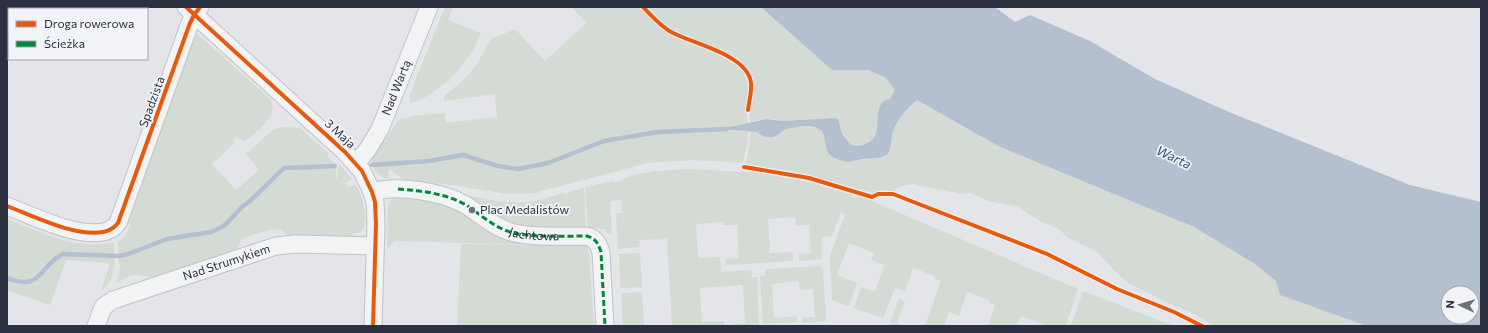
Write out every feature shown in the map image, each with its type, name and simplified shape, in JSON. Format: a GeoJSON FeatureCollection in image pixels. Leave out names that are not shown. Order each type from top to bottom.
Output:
{"type":"FeatureCollection","features":[{"type":"Feature","properties":{"kind":"street","name":"Nad Wartą"},"geometry":{"type":"LineString","coordinates":[[356,164],[372,144],[384,120],[429,7]]}},
{"type":"Feature","properties":{"kind":"street","name":"3 Maja"},"geometry":{"type":"LineString","coordinates":[[193,10],[332,140],[356,164],[364,175],[372,192],[376,212],[373,326]]}},
{"type":"Feature","properties":{"kind":"street","name":"Spadzista"},"geometry":{"type":"LineString","coordinates":[[7,206],[68,228],[96,233],[113,228],[118,223],[126,206],[193,10]]}},
{"type":"Feature","properties":{"kind":"street","name":"Jachtowa"},"geometry":{"type":"LineString","coordinates":[[372,192],[380,189],[393,189],[448,196],[494,224],[511,232],[525,234],[587,236],[594,238],[599,244],[601,252],[605,326]]}},
{"type":"Feature","properties":{"kind":"street","name":"Nad Strumykiem"},"geometry":{"type":"LineString","coordinates":[[96,326],[103,307],[113,300],[276,246],[296,244],[375,246]]}},
{"type":"Feature","properties":{"kind":"shaded area"},"geometry":{"type":"Polygon","coordinates":[[[445,7],[453,7],[448,20],[481,33],[469,56],[459,69],[440,88],[424,98],[410,103],[409,96],[445,7]]]}},
{"type":"Feature","properties":{"kind":"shaded area"},"geometry":{"type":"Polygon","coordinates":[[[572,7],[641,7],[670,33],[727,57],[745,71],[750,81],[747,111],[748,123],[722,129],[748,132],[743,163],[693,160],[647,163],[584,180],[583,176],[583,180],[525,194],[507,194],[452,185],[404,180],[389,169],[388,178],[382,177],[378,173],[371,163],[375,155],[373,153],[379,142],[385,141],[399,119],[411,116],[445,113],[446,123],[497,117],[495,94],[444,101],[444,96],[461,82],[475,67],[492,38],[513,30],[516,30],[545,61],[586,23],[572,7]]]}},
{"type":"Feature","properties":{"kind":"shaded area"},"geometry":{"type":"Polygon","coordinates":[[[645,7],[761,7],[832,70],[868,70],[885,77],[895,90],[890,99],[883,102],[880,109],[875,135],[871,142],[863,146],[851,145],[842,134],[841,128],[827,118],[782,121],[772,119],[750,122],[749,110],[752,83],[746,70],[728,55],[673,32],[645,7]]]}},
{"type":"Feature","properties":{"kind":"shaded area"},"geometry":{"type":"Polygon","coordinates":[[[194,31],[269,98],[272,104],[270,117],[261,128],[245,141],[235,137],[233,140],[235,143],[212,164],[236,190],[259,170],[246,154],[274,129],[282,127],[300,128],[329,154],[327,156],[336,165],[336,179],[338,167],[340,165],[352,179],[346,183],[349,188],[355,184],[360,194],[365,211],[364,228],[360,232],[353,233],[352,236],[289,236],[281,230],[271,229],[243,238],[234,252],[157,277],[134,275],[124,278],[116,284],[121,264],[119,264],[118,242],[125,236],[131,225],[126,223],[194,31]]]}},
{"type":"Feature","properties":{"kind":"shaded area"},"geometry":{"type":"Polygon","coordinates":[[[917,100],[998,146],[1194,227],[1255,264],[1276,281],[1281,295],[1367,326],[1214,326],[1194,314],[1130,284],[1097,252],[1067,237],[1059,229],[1040,221],[1018,207],[989,201],[970,193],[962,194],[913,184],[902,186],[892,191],[881,190],[873,193],[797,172],[746,164],[751,132],[778,135],[786,129],[803,126],[819,128],[826,140],[825,147],[851,162],[885,156],[889,152],[892,135],[896,125],[905,111],[917,100]]]}},
{"type":"Feature","properties":{"kind":"shaded area"},"geometry":{"type":"Polygon","coordinates":[[[690,169],[761,173],[808,182],[852,195],[852,197],[856,198],[858,196],[872,201],[1078,289],[1066,326],[1043,326],[1043,324],[1021,316],[1017,326],[988,326],[995,305],[989,303],[989,300],[967,292],[959,316],[949,312],[944,326],[925,326],[941,281],[935,279],[935,276],[913,268],[905,291],[895,288],[883,318],[854,308],[861,287],[875,292],[884,265],[871,260],[874,253],[849,243],[837,275],[857,283],[849,306],[832,300],[830,256],[845,214],[841,212],[832,236],[821,237],[822,259],[799,261],[799,254],[811,253],[809,225],[796,226],[795,217],[768,219],[770,253],[792,252],[793,261],[726,265],[725,259],[739,258],[738,225],[723,225],[723,222],[696,224],[698,258],[720,257],[721,272],[751,270],[752,277],[757,277],[759,325],[730,326],[730,324],[745,323],[743,285],[700,288],[702,322],[724,321],[724,326],[672,326],[667,239],[639,240],[640,247],[618,249],[616,213],[622,213],[621,200],[610,201],[612,234],[606,234],[606,229],[588,228],[585,187],[613,181],[614,183],[634,175],[654,171],[690,169]]]}},
{"type":"Feature","properties":{"kind":"shaded area"},"geometry":{"type":"Polygon","coordinates":[[[584,188],[586,228],[541,229],[515,225],[494,215],[460,194],[501,201],[526,202],[540,200],[563,193],[564,195],[568,194],[568,192],[584,188]]]}},
{"type":"Feature","properties":{"kind":"shaded area"},"geometry":{"type":"Polygon","coordinates":[[[395,197],[431,200],[585,243],[588,245],[588,251],[580,247],[589,252],[594,326],[457,326],[461,244],[578,246],[395,241],[387,248],[388,204],[391,199],[395,197]]]}},
{"type":"Feature","properties":{"kind":"shaded area"},"geometry":{"type":"Polygon","coordinates":[[[7,219],[59,239],[72,242],[99,244],[112,242],[114,244],[115,264],[110,282],[101,291],[110,263],[66,260],[50,305],[9,291],[7,297],[7,219]]]}},
{"type":"Feature","properties":{"kind":"shaded area"},"geometry":{"type":"Polygon","coordinates":[[[640,253],[642,287],[620,288],[619,254],[640,253]]]}},
{"type":"Feature","properties":{"kind":"shaded area"},"geometry":{"type":"Polygon","coordinates":[[[820,266],[823,269],[826,321],[802,323],[802,318],[815,317],[813,289],[800,290],[799,281],[772,284],[774,318],[797,316],[797,322],[763,324],[760,276],[765,276],[765,269],[820,266]]]}},
{"type":"Feature","properties":{"kind":"shaded area"},"geometry":{"type":"Polygon","coordinates":[[[1083,291],[1174,326],[1071,326],[1083,291]]]}},
{"type":"Feature","properties":{"kind":"shaded area"},"geometry":{"type":"Polygon","coordinates":[[[642,292],[644,325],[623,326],[621,293],[642,292]]]}},
{"type":"Feature","properties":{"kind":"shaded area"},"geometry":{"type":"Polygon","coordinates":[[[899,298],[905,301],[897,323],[903,326],[889,326],[899,298]]]}},
{"type":"Feature","properties":{"kind":"water","name":"Warta"},"geometry":{"type":"Polygon","coordinates":[[[761,7],[995,7],[1015,22],[1030,15],[1090,41],[1155,79],[1229,112],[1410,185],[1481,202],[1481,326],[1367,326],[1280,295],[1276,281],[1255,264],[1194,227],[998,146],[917,100],[905,111],[896,125],[888,154],[877,158],[861,159],[849,162],[833,157],[827,149],[824,135],[817,128],[810,126],[787,129],[773,137],[764,136],[757,132],[721,129],[766,119],[782,121],[833,118],[838,119],[842,134],[851,145],[858,146],[866,144],[872,140],[876,134],[880,106],[890,99],[895,90],[885,77],[868,70],[832,70],[761,7]]]}},
{"type":"Feature","properties":{"kind":"waterway"},"geometry":{"type":"LineString","coordinates":[[372,165],[429,161],[463,155],[498,166],[518,169],[548,163],[604,141],[658,132],[727,129]]}},
{"type":"Feature","properties":{"kind":"waterway"},"geometry":{"type":"LineString","coordinates":[[7,278],[27,282],[34,280],[55,259],[63,254],[120,256],[167,239],[211,232],[227,223],[284,168],[335,166]]}},
{"type":"Feature","properties":{"kind":"marked path"},"geometry":{"type":"LineString","coordinates":[[398,189],[442,195],[458,201],[493,224],[510,232],[537,236],[587,236],[593,238],[598,244],[601,252],[605,326]]}},
{"type":"Feature","properties":{"kind":"cycle path"},"geometry":{"type":"LineString","coordinates":[[186,7],[345,152],[362,171],[375,202],[376,224],[373,326]]}},
{"type":"Feature","properties":{"kind":"cycle path"},"geometry":{"type":"LineString","coordinates":[[7,206],[54,225],[67,229],[92,233],[109,230],[118,223],[190,23],[200,7]]}},
{"type":"Feature","properties":{"kind":"cycle path"},"geometry":{"type":"LineString","coordinates":[[643,7],[669,31],[719,52],[731,58],[740,65],[748,73],[751,83],[748,110]]}},
{"type":"Feature","properties":{"kind":"cycle path"},"geometry":{"type":"LineString","coordinates":[[744,167],[809,178],[872,197],[878,194],[893,194],[1047,254],[1117,289],[1174,312],[1202,326]]}},
{"type":"Feature","properties":{"kind":"place","name":"Plac Medalistów"},"geometry":{"type":"Point","coordinates":[472,210]}}]}
